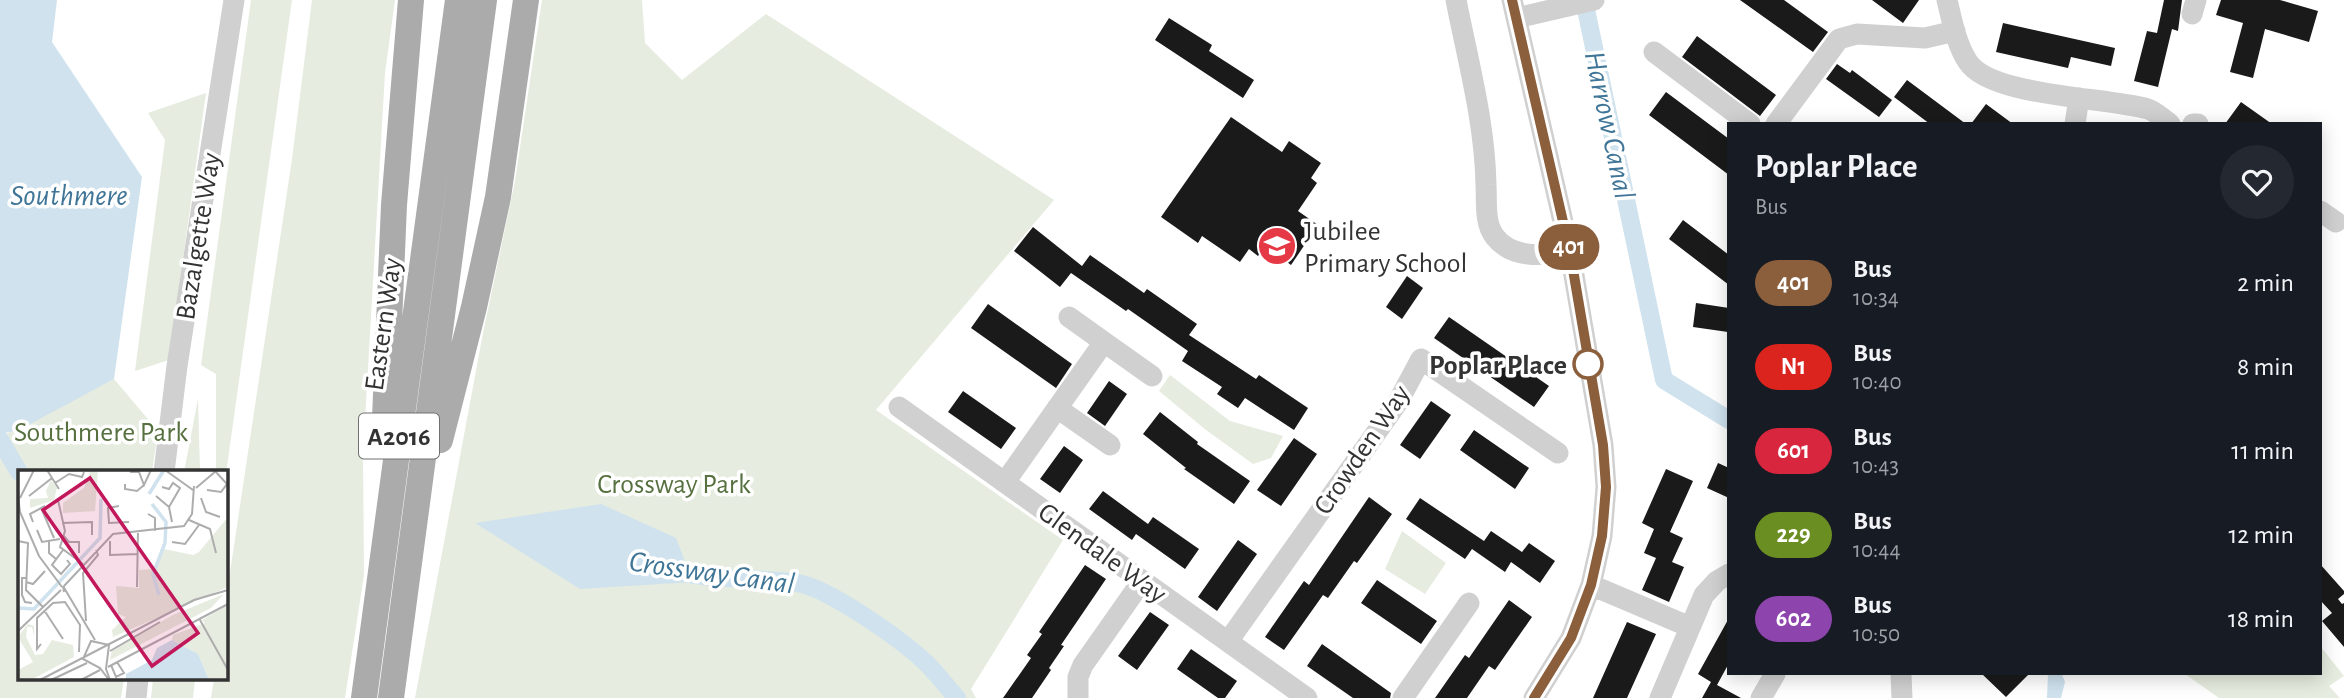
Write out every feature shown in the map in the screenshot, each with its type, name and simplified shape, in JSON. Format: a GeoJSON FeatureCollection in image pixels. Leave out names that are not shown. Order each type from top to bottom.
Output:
{"type":"FeatureCollection","features":[{"type":"Feature","properties":{"kind":"main road"},"geometry":{"type":"LineString","coordinates":[[383,556],[384,406],[392,232],[411,0]]}},
{"type":"Feature","properties":{"kind":"main road","name":"Eastern Way"},"geometry":{"type":"LineString","coordinates":[[364,698],[458,0]]}},
{"type":"Feature","properties":{"kind":"main road","name":"Eastern Way"},"geometry":{"type":"LineString","coordinates":[[391,698],[484,0]]}},
{"type":"Feature","properties":{"kind":"main road"},"geometry":{"type":"LineString","coordinates":[[410,558],[474,307],[498,197],[526,0]]}},
{"type":"Feature","properties":{"kind":"street","name":"Bazalgette Way"},"geometry":{"type":"LineString","coordinates":[[163,470],[234,0]]}},
{"type":"Feature","properties":{"kind":"street"},"geometry":{"type":"LineString","coordinates":[[1456,0],[1486,148],[1487,218],[1495,237],[1509,249],[1535,256],[1570,252]]}},
{"type":"Feature","properties":{"kind":"street"},"geometry":{"type":"LineString","coordinates":[[1534,698],[1571,638],[1591,585],[1602,536],[1606,487],[1603,445],[1570,252],[1514,9],[1556,8],[1594,0]]}},
{"type":"Feature","properties":{"kind":"street"},"geometry":{"type":"LineString","coordinates":[[1947,0],[1955,31],[1968,63],[1985,76],[1997,82],[2150,110],[2167,122]]}},
{"type":"Feature","properties":{"kind":"street"},"geometry":{"type":"LineString","coordinates":[[1777,122],[1839,39],[1857,34],[1925,38],[1955,31]]}},
{"type":"Feature","properties":{"kind":"street"},"geometry":{"type":"LineString","coordinates":[[1654,52],[1747,122]]}},
{"type":"Feature","properties":{"kind":"street"},"geometry":{"type":"LineString","coordinates":[[2075,122],[2079,98]]}},
{"type":"Feature","properties":{"kind":"street"},"geometry":{"type":"LineString","coordinates":[[1069,317],[1152,376]]}},
{"type":"Feature","properties":{"kind":"street"},"geometry":{"type":"LineString","coordinates":[[1005,482],[1104,342]]}},
{"type":"Feature","properties":{"kind":"street","name":"Crowden Way"},"geometry":{"type":"LineString","coordinates":[[1229,640],[1398,402],[1420,359],[1558,453]]}},
{"type":"Feature","properties":{"kind":"street","name":"Glendale Way"},"geometry":{"type":"LineString","coordinates":[[899,407],[1307,698]]}},
{"type":"Feature","properties":{"kind":"street"},"geometry":{"type":"LineString","coordinates":[[1057,408],[1110,445]]}},
{"type":"Feature","properties":{"kind":"street"},"geometry":{"type":"LineString","coordinates":[[1660,698],[1704,595],[1717,581],[1727,575]]}},
{"type":"Feature","properties":{"kind":"street"},"geometry":{"type":"LineString","coordinates":[[1079,698],[1078,677],[1083,665],[1142,581]]}},
{"type":"Feature","properties":{"kind":"street"},"geometry":{"type":"LineString","coordinates":[[1591,585],[1690,627]]}},
{"type":"Feature","properties":{"kind":"street"},"geometry":{"type":"LineString","coordinates":[[1403,698],[1469,603]]}},
{"type":"Feature","properties":{"kind":"street"},"geometry":{"type":"LineString","coordinates":[[1761,698],[1774,675]]}},
{"type":"Feature","properties":{"kind":"street"},"geometry":{"type":"LineString","coordinates":[[1901,675],[1902,698]]}},
{"type":"Feature","properties":{"kind":"street"},"geometry":{"type":"LineString","coordinates":[[136,698],[138,680]]}},
{"type":"Feature","properties":{"kind":"green space"},"geometry":{"type":"Polygon","coordinates":[[[251,0],[292,0],[227,470],[216,470],[216,374],[201,365],[251,0]]]}},
{"type":"Feature","properties":{"kind":"green space"},"geometry":{"type":"Polygon","coordinates":[[[312,0],[395,0],[385,73],[363,455],[364,575],[345,698],[211,698],[214,680],[228,680],[228,586],[292,159],[312,0]]]}},
{"type":"Feature","properties":{"kind":"green space","name":"Crossway Park"},"geometry":{"type":"Polygon","coordinates":[[[542,0],[642,0],[645,43],[682,80],[766,14],[1054,200],[876,410],[1063,540],[971,689],[976,698],[415,698],[483,333],[515,181],[542,0]]]}},
{"type":"Feature","properties":{"kind":"green space"},"geometry":{"type":"Polygon","coordinates":[[[206,93],[169,360],[135,371],[165,140],[148,113],[206,93]]]}},
{"type":"Feature","properties":{"kind":"green space"},"geometry":{"type":"Polygon","coordinates":[[[1170,375],[1230,421],[1283,436],[1271,458],[1253,464],[1206,430],[1159,391],[1170,375]]]}},
{"type":"Feature","properties":{"kind":"green space","name":"Southmere Park"},"geometry":{"type":"Polygon","coordinates":[[[114,379],[158,431],[152,470],[18,470],[18,680],[124,680],[121,698],[0,698],[0,437],[114,379]]]}},
{"type":"Feature","properties":{"kind":"green space"},"geometry":{"type":"Polygon","coordinates":[[[198,399],[200,470],[184,470],[198,399]]]}},
{"type":"Feature","properties":{"kind":"green space"},"geometry":{"type":"Polygon","coordinates":[[[1402,531],[1446,563],[1425,594],[1385,569],[1402,531]]]}},
{"type":"Feature","properties":{"kind":"green space"},"geometry":{"type":"Polygon","coordinates":[[[2322,648],[2344,676],[2329,686],[2340,698],[2219,698],[2186,675],[2322,675],[2322,648]]]}},
{"type":"Feature","properties":{"kind":"green space"},"geometry":{"type":"Polygon","coordinates":[[[153,680],[195,680],[193,698],[151,698],[153,680]]]}},
{"type":"Feature","properties":{"kind":"water","name":"Southmere"},"geometry":{"type":"Polygon","coordinates":[[[0,0],[57,0],[52,42],[142,177],[114,379],[19,430],[0,434],[0,0]]]}},
{"type":"Feature","properties":{"kind":"water"},"geometry":{"type":"Polygon","coordinates":[[[601,504],[676,538],[693,582],[580,589],[475,523],[601,504]]]}},
{"type":"Feature","properties":{"kind":"water"},"geometry":{"type":"Polygon","coordinates":[[[2048,675],[2062,675],[2065,682],[2061,698],[2047,698],[2048,675]]]}},
{"type":"Feature","properties":{"kind":"building"},"geometry":{"type":"Polygon","coordinates":[[[1740,0],[1784,0],[1828,32],[1813,52],[1740,0]]]}},
{"type":"Feature","properties":{"kind":"building"},"geometry":{"type":"Polygon","coordinates":[[[1872,0],[1919,0],[1903,23],[1872,0]]]}},
{"type":"Feature","properties":{"kind":"building"},"geometry":{"type":"Polygon","coordinates":[[[2164,0],[2182,0],[2178,31],[2172,29],[2158,87],[2134,81],[2147,31],[2157,33],[2164,0]]]}},
{"type":"Feature","properties":{"kind":"building"},"geometry":{"type":"Polygon","coordinates":[[[2221,0],[2280,0],[2318,11],[2309,42],[2265,29],[2253,78],[2230,72],[2243,23],[2216,15],[2221,0]]]}},
{"type":"Feature","properties":{"kind":"building"},"geometry":{"type":"Polygon","coordinates":[[[1169,18],[1212,45],[1209,51],[1254,80],[1243,98],[1155,40],[1169,18]]]}},
{"type":"Feature","properties":{"kind":"building"},"geometry":{"type":"Polygon","coordinates":[[[2003,23],[2115,48],[2111,66],[2071,57],[2068,68],[1996,52],[2003,23]]]}},
{"type":"Feature","properties":{"kind":"building"},"geometry":{"type":"Polygon","coordinates":[[[1697,36],[1776,95],[1760,116],[1682,57],[1697,36]]]}},
{"type":"Feature","properties":{"kind":"building"},"geometry":{"type":"Polygon","coordinates":[[[1837,64],[1850,73],[1852,70],[1892,100],[1879,117],[1826,79],[1837,64]]]}},
{"type":"Feature","properties":{"kind":"building"},"geometry":{"type":"Polygon","coordinates":[[[1907,80],[1963,122],[1927,122],[1894,97],[1907,80]]]}},
{"type":"Feature","properties":{"kind":"building"},"geometry":{"type":"Polygon","coordinates":[[[1666,92],[1727,138],[1727,174],[1649,115],[1666,92]]]}},
{"type":"Feature","properties":{"kind":"building"},"geometry":{"type":"Polygon","coordinates":[[[2241,102],[2269,122],[2226,122],[2241,102]]]}},
{"type":"Feature","properties":{"kind":"building"},"geometry":{"type":"Polygon","coordinates":[[[1986,104],[2010,122],[1972,122],[1986,104]]]}},
{"type":"Feature","properties":{"kind":"building"},"geometry":{"type":"Polygon","coordinates":[[[1231,117],[1282,152],[1289,141],[1321,163],[1311,178],[1317,183],[1298,211],[1318,225],[1291,265],[1265,246],[1258,256],[1249,249],[1240,262],[1202,236],[1198,243],[1161,217],[1231,117]]]}},
{"type":"Feature","properties":{"kind":"building"},"geometry":{"type":"Polygon","coordinates":[[[1683,220],[1727,253],[1727,283],[1669,239],[1683,220]]]}},
{"type":"Feature","properties":{"kind":"building"},"geometry":{"type":"Polygon","coordinates":[[[1033,227],[1082,266],[1090,255],[1144,293],[1147,289],[1197,324],[1189,335],[1256,379],[1259,375],[1308,408],[1294,430],[1245,398],[1238,408],[1217,394],[1222,387],[1182,361],[1188,351],[1071,273],[1060,287],[1014,251],[1033,227]]]}},
{"type":"Feature","properties":{"kind":"building"},"geometry":{"type":"Polygon","coordinates":[[[1407,276],[1423,288],[1402,319],[1386,307],[1407,276]]]}},
{"type":"Feature","properties":{"kind":"building"},"geometry":{"type":"Polygon","coordinates":[[[1696,303],[1727,308],[1727,332],[1693,327],[1696,303]]]}},
{"type":"Feature","properties":{"kind":"building"},"geometry":{"type":"Polygon","coordinates":[[[988,304],[1072,364],[1056,388],[971,328],[988,304]]]}},
{"type":"Feature","properties":{"kind":"building"},"geometry":{"type":"Polygon","coordinates":[[[1449,317],[1549,386],[1534,407],[1434,338],[1449,317]]]}},
{"type":"Feature","properties":{"kind":"building"},"geometry":{"type":"Polygon","coordinates":[[[1109,381],[1127,394],[1105,426],[1087,413],[1109,381]]]}},
{"type":"Feature","properties":{"kind":"building"},"geometry":{"type":"Polygon","coordinates":[[[963,391],[1016,428],[1001,449],[948,412],[963,391]]]}},
{"type":"Feature","properties":{"kind":"building"},"geometry":{"type":"Polygon","coordinates":[[[1431,401],[1451,415],[1420,459],[1400,445],[1431,401]]]}},
{"type":"Feature","properties":{"kind":"building"},"geometry":{"type":"Polygon","coordinates":[[[1160,412],[1198,442],[1197,444],[1250,481],[1234,504],[1184,469],[1186,468],[1143,434],[1160,412]]]}},
{"type":"Feature","properties":{"kind":"building"},"geometry":{"type":"Polygon","coordinates":[[[1474,430],[1529,468],[1515,489],[1460,450],[1474,430]]]}},
{"type":"Feature","properties":{"kind":"building"},"geometry":{"type":"Polygon","coordinates":[[[1294,438],[1317,454],[1281,506],[1257,490],[1294,438]]]}},
{"type":"Feature","properties":{"kind":"building"},"geometry":{"type":"Polygon","coordinates":[[[1064,446],[1083,460],[1060,493],[1040,479],[1064,446]]]}},
{"type":"Feature","properties":{"kind":"building"},"geometry":{"type":"Polygon","coordinates":[[[1718,463],[1727,467],[1727,497],[1707,488],[1718,463]]]}},
{"type":"Feature","properties":{"kind":"building"},"geometry":{"type":"Polygon","coordinates":[[[1666,469],[1693,481],[1670,532],[1683,538],[1672,562],[1684,567],[1669,602],[1642,590],[1656,558],[1644,553],[1654,529],[1642,523],[1666,469]]]}},
{"type":"Feature","properties":{"kind":"building"},"geometry":{"type":"Polygon","coordinates":[[[1103,491],[1148,524],[1153,517],[1199,549],[1185,569],[1136,534],[1132,540],[1089,509],[1103,491]]]}},
{"type":"Feature","properties":{"kind":"building"},"geometry":{"type":"Polygon","coordinates":[[[1369,497],[1392,514],[1328,598],[1323,595],[1284,650],[1265,637],[1304,581],[1309,585],[1369,497]]]}},
{"type":"Feature","properties":{"kind":"building"},"geometry":{"type":"Polygon","coordinates":[[[1420,498],[1484,541],[1491,531],[1522,552],[1529,543],[1555,561],[1540,583],[1511,562],[1505,572],[1472,549],[1465,559],[1406,519],[1420,498]]]}},
{"type":"Feature","properties":{"kind":"building"},"geometry":{"type":"Polygon","coordinates":[[[1238,540],[1257,554],[1217,611],[1198,597],[1238,540]]]}},
{"type":"Feature","properties":{"kind":"building"},"geometry":{"type":"Polygon","coordinates":[[[1085,565],[1106,579],[1061,645],[1064,646],[1049,668],[1051,670],[1032,698],[1003,698],[1031,658],[1027,655],[1042,634],[1039,632],[1085,565]]]}},
{"type":"Feature","properties":{"kind":"building"},"geometry":{"type":"Polygon","coordinates":[[[2322,566],[2344,591],[2338,599],[2344,603],[2344,647],[2322,621],[2332,613],[2322,602],[2322,566]]]}},
{"type":"Feature","properties":{"kind":"building"},"geometry":{"type":"Polygon","coordinates":[[[1377,580],[1437,621],[1421,644],[1361,603],[1377,580]]]}},
{"type":"Feature","properties":{"kind":"building"},"geometry":{"type":"Polygon","coordinates":[[[1509,600],[1532,617],[1495,670],[1489,666],[1467,698],[1435,698],[1465,655],[1469,658],[1509,600]]]}},
{"type":"Feature","properties":{"kind":"building"},"geometry":{"type":"Polygon","coordinates":[[[1150,612],[1169,625],[1137,670],[1118,656],[1150,612]]]}},
{"type":"Feature","properties":{"kind":"building"},"geometry":{"type":"Polygon","coordinates":[[[1627,622],[1656,634],[1627,698],[1593,698],[1627,622]]]}},
{"type":"Feature","properties":{"kind":"building"},"geometry":{"type":"Polygon","coordinates":[[[1727,622],[1727,667],[1717,685],[1741,698],[1702,698],[1711,682],[1698,674],[1727,622]]]}},
{"type":"Feature","properties":{"kind":"building"},"geometry":{"type":"Polygon","coordinates":[[[1322,644],[1391,693],[1390,698],[1353,698],[1307,666],[1322,644]]]}},
{"type":"Feature","properties":{"kind":"building"},"geometry":{"type":"Polygon","coordinates":[[[1191,649],[1237,681],[1225,698],[1218,698],[1177,669],[1191,649]]]}},
{"type":"Feature","properties":{"kind":"building"},"geometry":{"type":"Polygon","coordinates":[[[1983,675],[2028,675],[2006,697],[1983,675]]]}},
{"type":"Feature","properties":{"kind":"waterway","name":"Harrow Canal"},"geometry":{"type":"LineString","coordinates":[[1584,0],[1664,380],[1727,419]]}},
{"type":"Feature","properties":{"kind":"waterway","name":"Crossway Canal"},"geometry":{"type":"LineString","coordinates":[[0,440],[18,470]]}},
{"type":"Feature","properties":{"kind":"waterway","name":"Crossway Canal"},"geometry":{"type":"LineString","coordinates":[[669,570],[701,576],[797,583],[826,594],[864,616],[914,652],[957,698]]}},
{"type":"Feature","properties":{"kind":"bus line","name":"401"},"geometry":{"type":"LineString","coordinates":[[1512,0],[1570,252],[1603,445],[1606,487],[1598,561],[1582,612],[1571,638],[1534,698]]}},
{"type":"Feature","properties":{"kind":"place","name":"Jubilee Primary School"},"geometry":{"type":"Point","coordinates":[1277,246]}},
{"type":"Feature","properties":{"kind":"place","name":"Poplar Place"},"geometry":{"type":"Point","coordinates":[1588,364]}}]}
